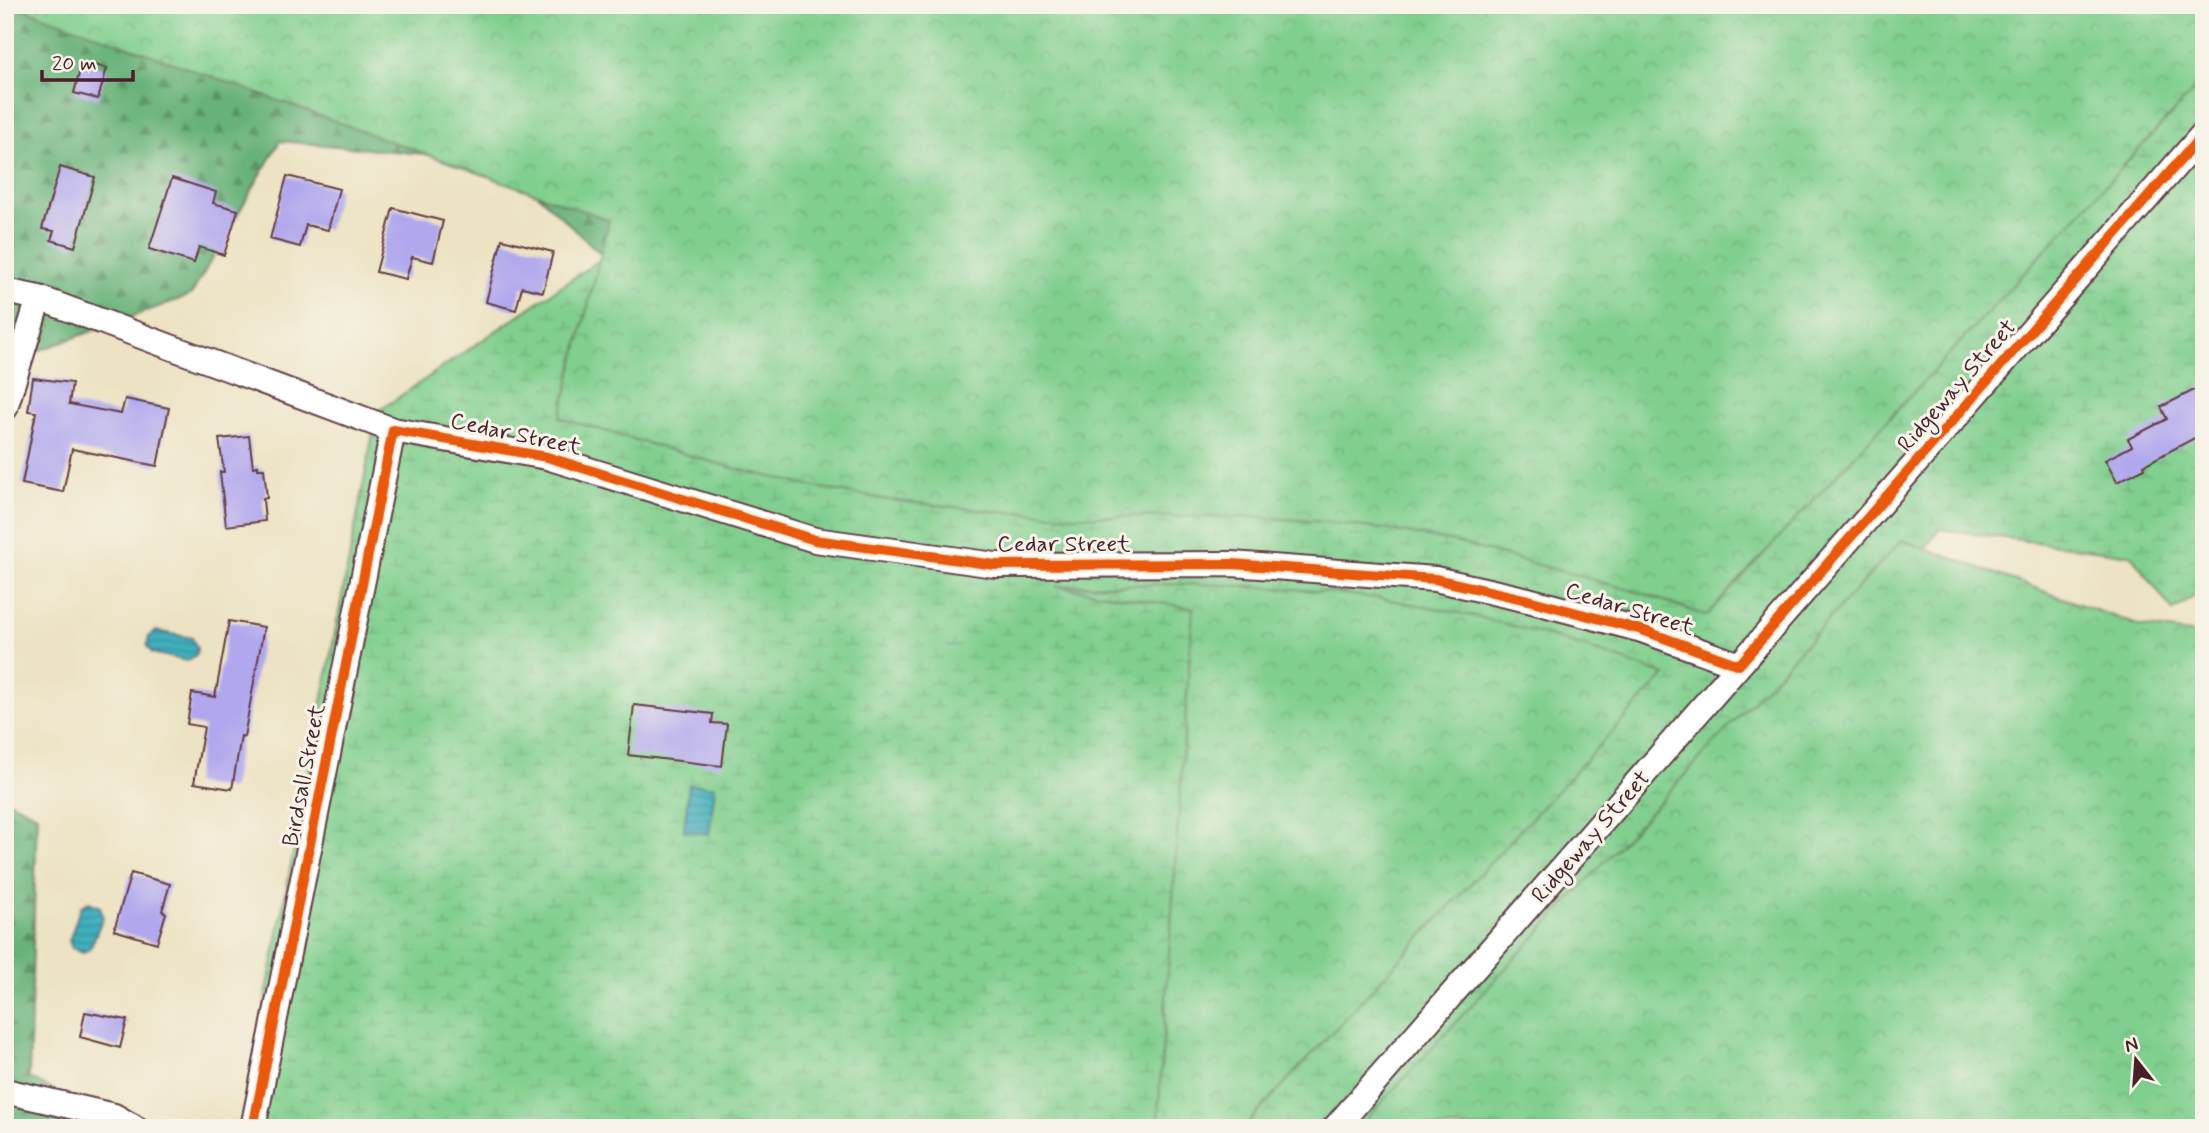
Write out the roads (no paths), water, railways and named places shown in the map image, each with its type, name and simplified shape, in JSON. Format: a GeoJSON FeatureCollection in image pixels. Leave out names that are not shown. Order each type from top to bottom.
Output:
{"type":"FeatureCollection","features":[{"type":"Feature","properties":{"kind":"street","name":"Ridgeway Street"},"geometry":{"type":"LineString","coordinates":[[1335,1128],[2204,133]]}},
{"type":"Feature","properties":{"kind":"street","name":"Cedar Street"},"geometry":{"type":"LineString","coordinates":[[5,291],[39,298],[393,430],[547,457],[815,540],[995,565],[1232,564],[1435,579],[1642,630],[1739,665]]}},
{"type":"Feature","properties":{"kind":"street"},"geometry":{"type":"LineString","coordinates":[[5,408],[39,298]]}},
{"type":"Feature","properties":{"kind":"street","name":"Birdsall Street"},"geometry":{"type":"LineString","coordinates":[[253,1128],[393,430]]}},
{"type":"Feature","properties":{"kind":"street"},"geometry":{"type":"LineString","coordinates":[[5,1091],[114,1116],[135,1128]]}},
{"type":"Feature","properties":{"kind":"water"},"geometry":{"type":"Polygon","coordinates":[[[156,631],[192,638],[197,648],[196,655],[187,661],[152,653],[147,646],[149,636],[156,631]]]}},
{"type":"Feature","properties":{"kind":"water"},"geometry":{"type":"Polygon","coordinates":[[[689,784],[715,787],[709,834],[684,831],[689,784]]]}},
{"type":"Feature","properties":{"kind":"water"},"geometry":{"type":"Polygon","coordinates":[[[89,902],[100,907],[103,917],[90,949],[83,952],[72,948],[69,941],[81,906],[89,902]]]}}]}
